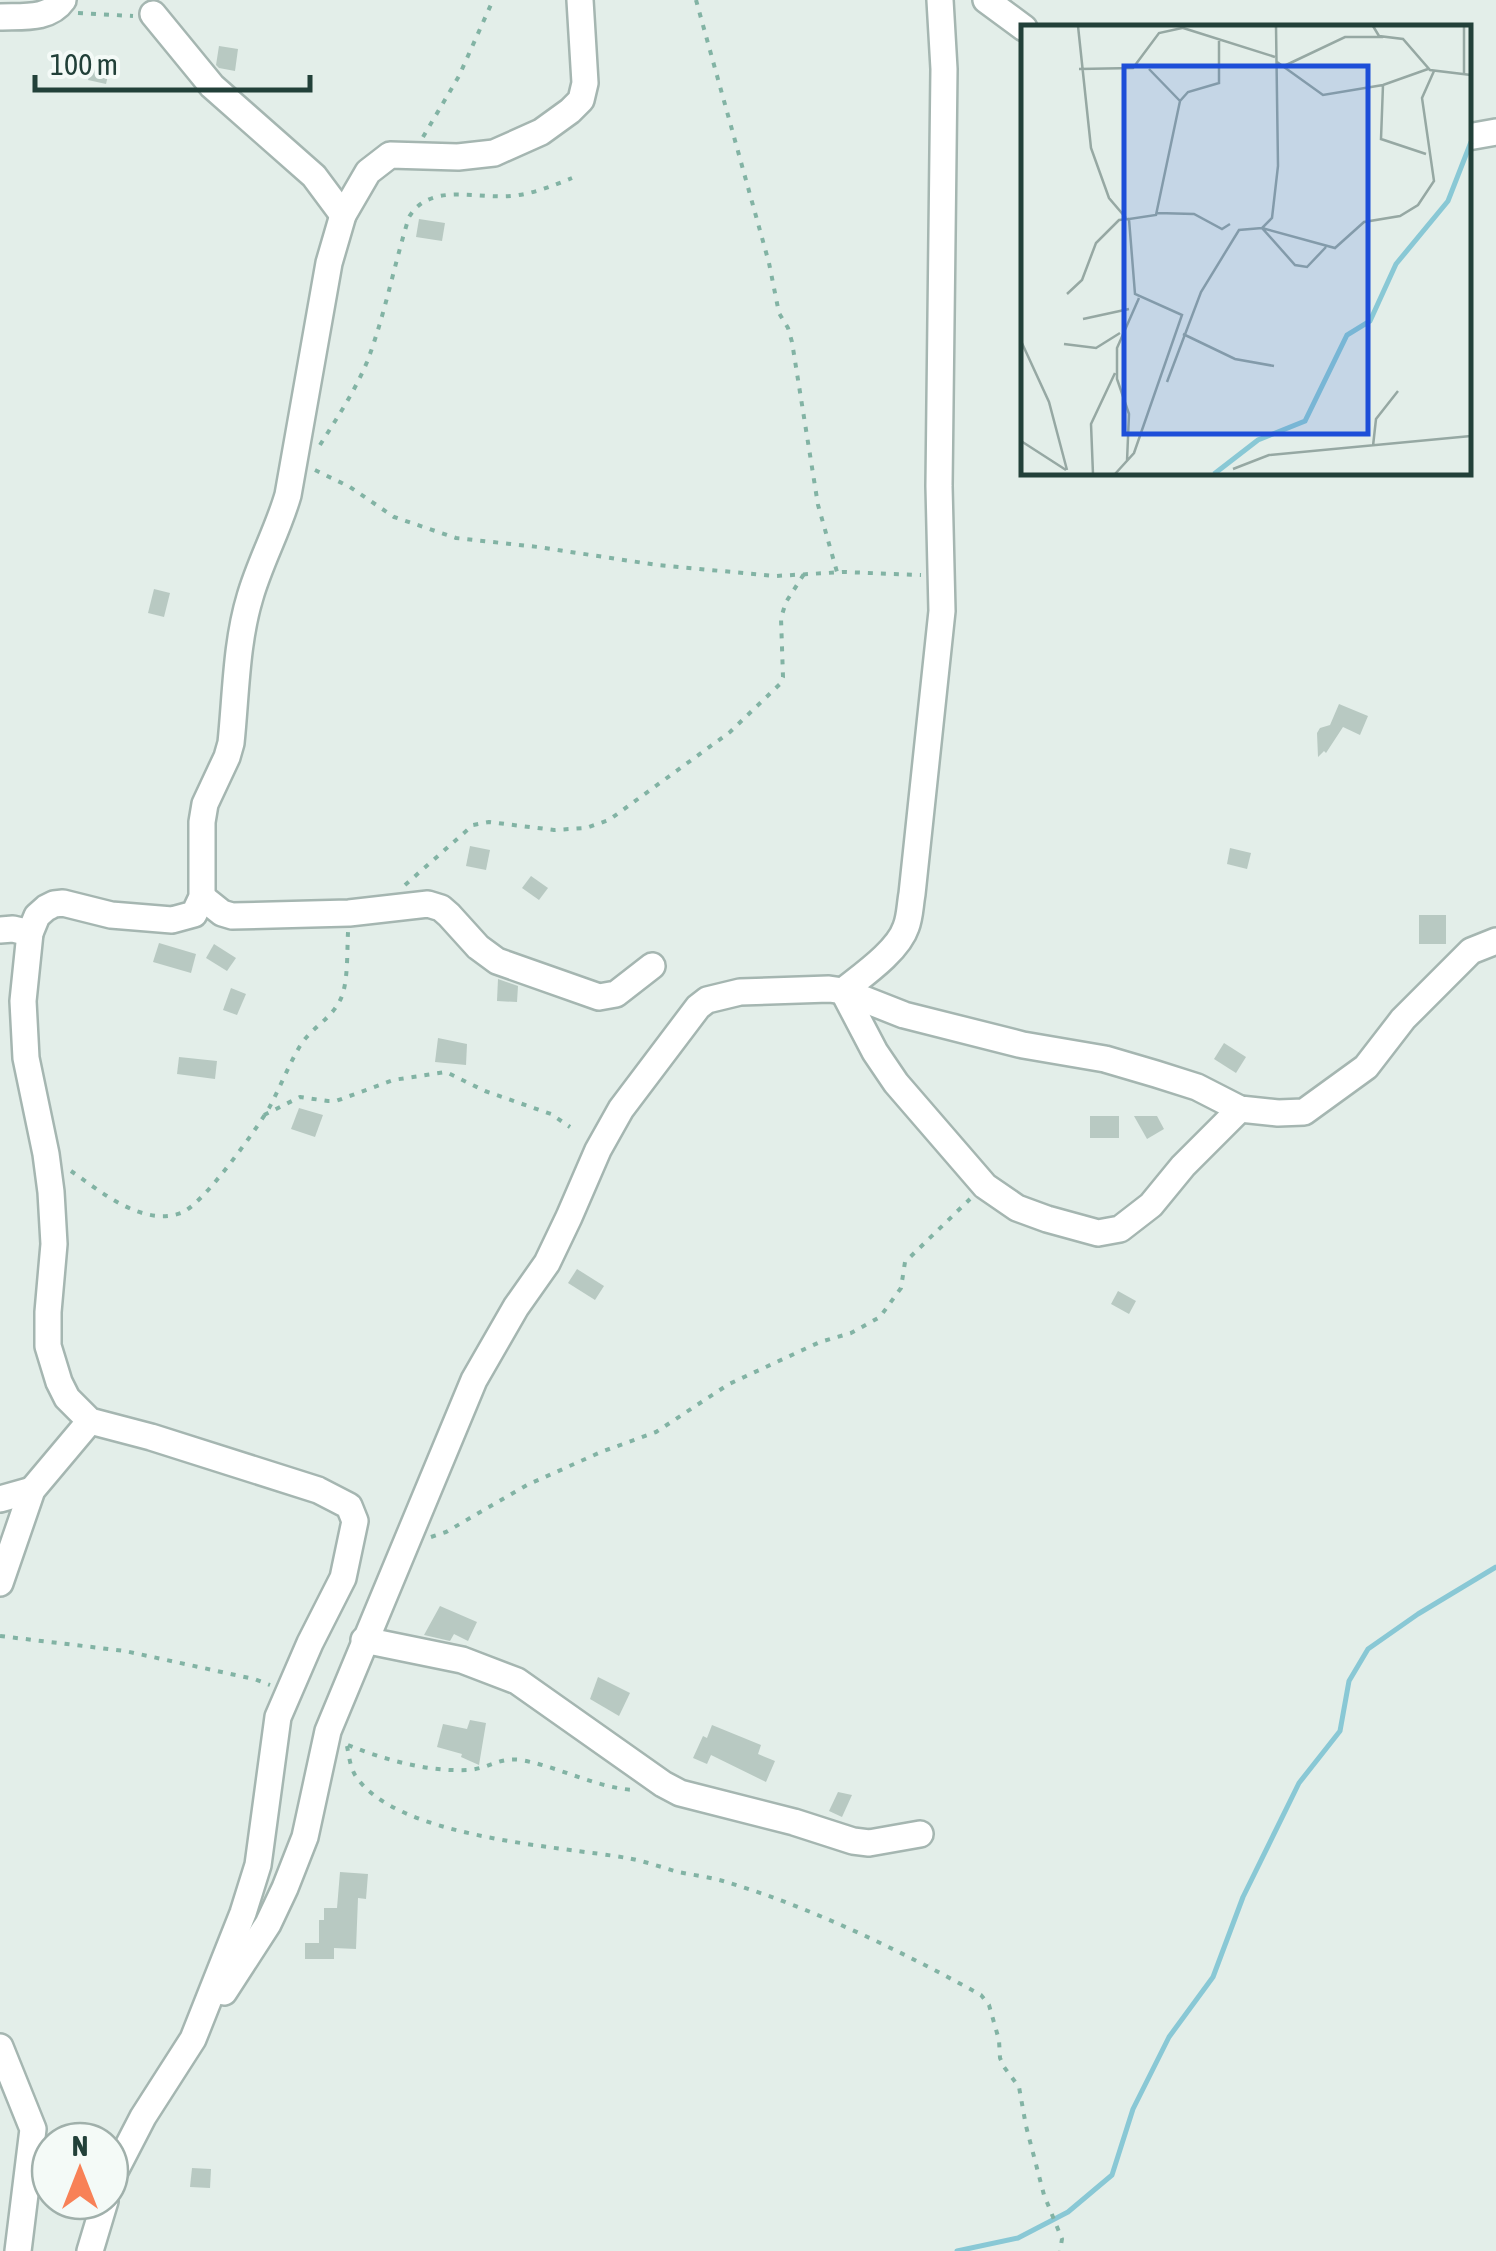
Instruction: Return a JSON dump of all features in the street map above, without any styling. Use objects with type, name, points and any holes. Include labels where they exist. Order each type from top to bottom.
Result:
[{"type":"street","points":[[194,2039],[258,1865],[278,1716],[343,1578],[355,1522],[350,1506],[318,1490],[151,1437],[90,1422],[67,1398],[48,1346],[54,1244],[46,1154],[26,1058],[23,1001],[11,928],[54,904],[64,903],[111,914],[172,920],[194,914],[202,898],[205,804],[232,742],[248,601],[288,495],[328,263],[343,215],[374,165],[390,155],[486,155],[541,132],[570,111],[581,100],[586,83],[580,0]]},
{"type":"street","points":[[843,991],[872,968],[906,929],[942,611],[939,486],[944,69],[940,0]]},
{"type":"street","points":[[986,0],[1021,26]]},
{"type":"street","points":[[0,18],[31,16],[58,6]]},
{"type":"street","points":[[153,14],[212,86],[314,176],[343,215]]},
{"type":"street","points":[[1471,136],[1496,132]]},
{"type":"street","points":[[202,898],[232,916],[350,913],[428,904],[441,908],[497,961],[598,997],[616,994],[652,966]]},
{"type":"street","points":[[130,2145],[144,2117],[268,1924],[285,1888],[338,1738],[364,1640],[474,1380],[516,1307],[547,1264],[598,1150],[621,1109],[698,1007],[720,995],[740,992],[843,991],[904,1015],[1024,1045],[1105,1060],[1197,1086],[1240,1109],[1304,1112],[1366,1067],[1402,1018],[1471,952],[1496,941]]},
{"type":"street","points":[[843,991],[896,1084],[985,1186],[1017,1208],[1047,1220],[1098,1233],[1120,1229],[1150,1204],[1240,1109]]},
{"type":"street","points":[[0,1583],[32,1490],[90,1422]]},
{"type":"street","points":[[0,1499],[32,1490]]},
{"type":"street","points":[[364,1640],[462,1660],[517,1681],[663,1784],[704,1800],[853,1841],[869,1843],[920,1834]]},
{"type":"street","points":[[0,2047],[33,2128],[18,2251]]},
{"type":"street","points":[[90,2251],[100,2221]]},
{"type":"path","points":[[398,154],[422,138],[429,128],[459,76],[494,0]]},
{"type":"path","points":[[696,0],[769,263],[778,314],[792,342],[818,505],[837,572]]},
{"type":"path","points":[[58,6],[143,17],[153,14]]},
{"type":"path","points":[[314,453],[351,396],[365,365],[416,206],[428,198],[449,195],[514,196],[572,178]]},
{"type":"path","points":[[306,465],[350,487],[394,518],[456,538],[657,565],[775,576],[837,572],[941,576]]},
{"type":"path","points":[[401,888],[473,825],[489,822],[554,830],[586,828],[609,820],[730,732],[780,684],[781,618],[804,574]]},
{"type":"path","points":[[46,1154],[134,1210],[156,1215],[186,1212],[211,1188],[264,1115],[299,1047],[326,1021],[342,994],[350,913]]},
{"type":"path","points":[[264,1115],[300,1096],[328,1102],[393,1080],[446,1072],[484,1091],[552,1114],[570,1128]]},
{"type":"path","points":[[403,1548],[446,1532],[527,1485],[656,1432],[729,1384],[880,1317],[901,1288],[905,1262],[985,1186]]},
{"type":"path","points":[[0,1636],[125,1651],[254,1679],[288,1693]]},
{"type":"path","points":[[338,1738],[396,1761],[426,1766],[481,1769],[508,1759],[630,1790],[663,1784]]},
{"type":"path","points":[[338,1738],[365,1787],[380,1799],[427,1821],[478,1837],[630,1859],[720,1880],[882,1943],[981,1995],[989,2005],[1000,2058],[1018,2087],[1044,2195],[1062,2239],[1060,2251]]},
{"type":"building","points":[[219,46],[238,49],[235,71],[216,65]]},
{"type":"building","points":[[93,58],[111,62],[106,84],[88,80]]},
{"type":"building","points":[[419,219],[445,223],[442,241],[416,237]]},
{"type":"building","points":[[154,589],[170,593],[164,617],[148,613]]},
{"type":"building","points":[[1339,704],[1368,716],[1360,735],[1343,727],[1326,753],[1318,757],[1317,733],[1330,725]]},
{"type":"building","points":[[470,846],[490,850],[486,870],[466,866]]},
{"type":"building","points":[[1230,848],[1251,853],[1247,869],[1227,864]]},
{"type":"building","points":[[531,876],[548,888],[539,900],[522,888]]},
{"type":"building","points":[[1419,915],[1446,915],[1446,944],[1419,944]]},
{"type":"building","points":[[159,943],[196,954],[191,973],[153,962]]},
{"type":"building","points":[[214,944],[236,958],[227,971],[206,958]]},
{"type":"building","points":[[498,979],[518,986],[517,1002],[497,1001]]},
{"type":"building","points":[[231,988],[246,994],[237,1015],[223,1010]]},
{"type":"building","points":[[438,1038],[467,1044],[466,1065],[435,1062]]},
{"type":"building","points":[[1224,1043],[1246,1057],[1236,1073],[1214,1059]]},
{"type":"building","points":[[179,1057],[217,1061],[215,1079],[177,1074]]},
{"type":"building","points":[[299,1108],[323,1115],[315,1137],[291,1129]]},
{"type":"building","points":[[1090,1116],[1119,1116],[1119,1138],[1090,1138]]},
{"type":"building","points":[[1134,1116],[1157,1116],[1164,1129],[1147,1139]]},
{"type":"building","points":[[577,1269],[604,1286],[595,1300],[568,1283]]},
{"type":"building","points":[[1118,1291],[1136,1301],[1129,1314],[1111,1304]]},
{"type":"building","points":[[440,1606],[477,1622],[468,1641],[454,1634],[450,1641],[424,1635]]},
{"type":"building","points":[[598,1677],[630,1693],[619,1716],[590,1699]]},
{"type":"building","points":[[470,1720],[486,1723],[479,1765],[461,1757],[462,1754],[437,1747],[443,1724],[467,1729]]},
{"type":"building","points":[[712,1725],[761,1745],[758,1754],[775,1761],[766,1782],[711,1755],[707,1764],[693,1758]]},
{"type":"building","points":[[838,1792],[852,1795],[842,1817],[829,1811]]},
{"type":"building","points":[[340,1872],[368,1874],[366,1899],[358,1898],[356,1949],[334,1948],[334,1959],[305,1959],[305,1943],[319,1943],[319,1920],[324,1920],[324,1908],[337,1908]]},
{"type":"building","points":[[192,2168],[211,2169],[210,2188],[190,2187]]},
{"type":"waterway","points":[[957,2251],[1018,2238],[1068,2212],[1112,2175],[1133,2109],[1169,2037],[1213,1977],[1243,1897],[1299,1783],[1340,1731],[1349,1681],[1368,1649],[1496,1567]]}]
